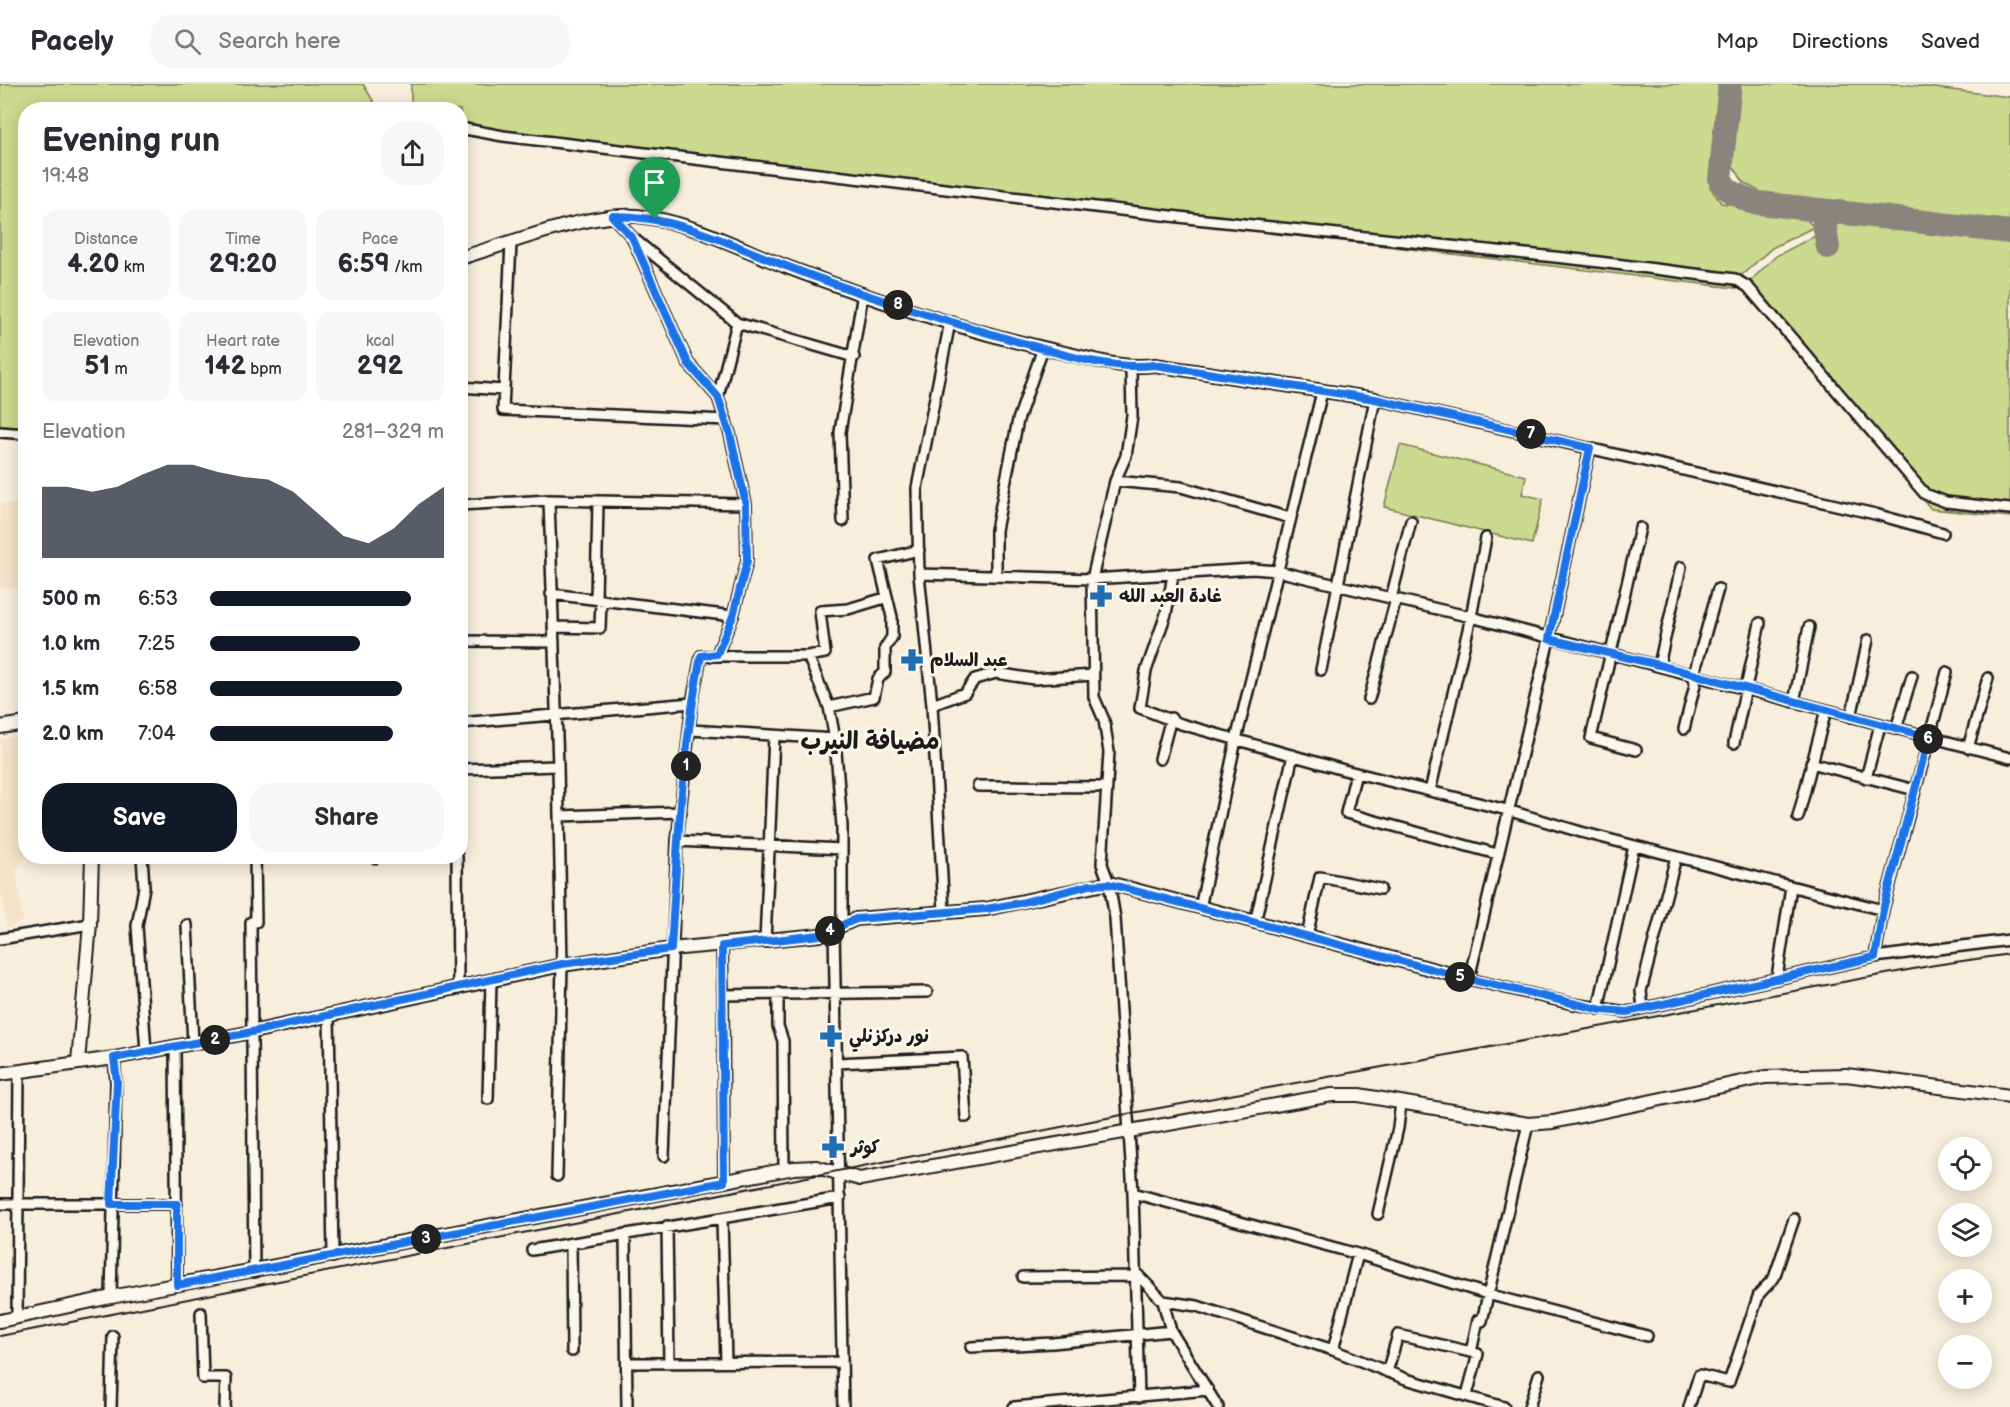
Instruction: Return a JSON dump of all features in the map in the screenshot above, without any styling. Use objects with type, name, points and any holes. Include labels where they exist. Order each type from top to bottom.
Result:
[{"type":"street","points":[[468,129],[503,136],[1196,219],[1583,260],[1735,279],[1748,287],[1925,494],[1946,502],[2010,509]]},
{"type":"street","points":[[612,216],[632,237],[737,323],[854,357]]},
{"type":"street","points":[[468,256],[612,216],[655,219],[706,234],[863,293],[950,322],[1043,348],[1131,368],[1155,365],[1375,399],[1875,514],[1943,533]]},
{"type":"street","points":[[632,237],[688,363],[718,397],[726,420],[746,504],[747,561],[733,616],[717,654]]},
{"type":"street","points":[[511,243],[502,410],[726,420]]},
{"type":"street","points":[[843,521],[840,432],[863,293]]},
{"type":"street","points":[[944,911],[932,705],[919,574],[916,488],[950,322]]},
{"type":"street","points":[[718,397],[737,323]]},
{"type":"street","points":[[996,575],[996,530],[1018,420],[1043,348]]},
{"type":"street","points":[[1131,368],[1132,416],[1128,446],[1115,481],[1092,579],[1094,698],[1107,733],[1109,752],[1102,864],[1109,884],[1115,918],[1133,1193],[1138,1334],[1136,1400]]},
{"type":"street","points":[[468,388],[504,390]]},
{"type":"street","points":[[1200,908],[1236,740],[1322,392]]},
{"type":"street","points":[[1321,670],[1375,399]]},
{"type":"street","points":[[0,432],[18,433]]},
{"type":"street","points":[[1469,979],[1549,639],[1590,448]]},
{"type":"street","points":[[1115,481],[1181,487],[1290,518]]},
{"type":"street","points":[[468,505],[549,500],[746,504]]},
{"type":"street","points":[[549,500],[562,964],[557,1176]]},
{"type":"street","points":[[553,627],[600,628],[598,502]]},
{"type":"street","points":[[1369,699],[1411,521]]},
{"type":"street","points":[[1636,750],[1591,738],[1640,528]]},
{"type":"street","points":[[1430,791],[1471,616],[1485,538]]},
{"type":"street","points":[[829,707],[874,697],[878,679],[885,672],[885,648],[892,637],[891,610],[885,598],[878,560],[919,550]]},
{"type":"street","points":[[1659,665],[1681,567]]},
{"type":"street","points":[[919,574],[1092,579],[1253,569],[1277,571],[1471,616],[1549,639],[1694,674],[1968,748],[2009,754]]},
{"type":"street","points":[[1173,575],[1166,614],[1146,671],[1140,708],[1171,718],[1181,724],[1356,773],[1507,810],[1634,846],[1883,910]]},
{"type":"street","points":[[1684,729],[1695,685],[1694,674],[1718,590]]},
{"type":"street","points":[[550,594],[733,616]]},
{"type":"street","points":[[664,1156],[677,841],[692,703],[701,656],[717,654],[808,656],[825,653],[820,611],[848,609],[885,598]]},
{"type":"street","points":[[1734,743],[1748,689],[1760,623]]},
{"type":"street","points":[[1794,702],[1809,627]]},
{"type":"street","points":[[1851,717],[1868,640]]},
{"type":"street","points":[[468,641],[554,642]]},
{"type":"street","points":[[808,656],[829,707],[835,739],[843,849],[836,994],[843,1407]]},
{"type":"street","points":[[1875,957],[1883,910],[1947,672]]},
{"type":"street","points":[[932,705],[965,693],[975,679],[996,673],[1034,679],[1093,675]]},
{"type":"street","points":[[1896,729],[1912,676]]},
{"type":"street","points":[[1968,748],[1988,678]]},
{"type":"street","points":[[468,722],[692,703]]},
{"type":"street","points":[[1798,817],[1826,710]]},
{"type":"street","points":[[1160,759],[1171,718]]},
{"type":"street","points":[[0,727],[18,724]]},
{"type":"street","points":[[1866,778],[1880,725]]},
{"type":"street","points":[[690,730],[835,739]]},
{"type":"street","points":[[765,942],[767,846],[774,736]]},
{"type":"street","points":[[1255,923],[1293,755]]},
{"type":"street","points":[[1811,763],[1915,790]]},
{"type":"street","points":[[468,769],[558,766]]},
{"type":"street","points":[[1356,773],[1346,813],[1497,854]]},
{"type":"street","points":[[978,786],[1107,787]]},
{"type":"street","points":[[559,816],[681,812]]},
{"type":"street","points":[[677,841],[843,849]]},
{"type":"street","points":[[1598,1009],[1634,846]]},
{"type":"street","points":[[1643,1008],[1641,991],[1676,857]]},
{"type":"street","points":[[78,1062],[90,924],[92,864]]},
{"type":"street","points":[[143,864],[144,887],[137,926],[146,1051]]},
{"type":"street","points":[[254,1272],[252,1032],[255,864]]},
{"type":"street","points":[[457,864],[458,989]]},
{"type":"street","points":[[1307,936],[1320,877],[1380,889]]},
{"type":"street","points":[[0,1074],[19,1073],[176,1047],[458,989],[562,964],[671,949],[765,942],[820,935],[856,919],[1020,903],[1090,885],[1109,884],[1469,979],[1598,1009],[1627,1012],[1875,957],[2010,940]]},
{"type":"street","points":[[1777,977],[1791,887]]},
{"type":"street","points":[[0,939],[90,924]]},
{"type":"street","points":[[187,925],[193,1043]]},
{"type":"street","points":[[722,946],[724,1182]]},
{"type":"street","points":[[488,1099],[491,981]]},
{"type":"street","points":[[723,995],[927,992]]},
{"type":"street","points":[[778,993],[778,1026],[783,1041],[784,1170]]},
{"type":"street","points":[[329,1015],[333,1257]]},
{"type":"street","points":[[176,1047],[177,1285]]},
{"type":"street","points":[[837,1063],[962,1057],[966,1117]]},
{"type":"street","points":[[111,1297],[111,1204],[117,1082],[114,1058]]},
{"type":"street","points":[[18,1318],[19,1073]]},
{"type":"street","points":[[0,1321],[111,1297],[254,1272],[784,1170],[816,1167],[861,1179],[1332,1095],[1359,1095],[1528,1124],[1553,1122],[1765,1077],[1846,1075],[2010,1096]]},
{"type":"street","points":[[1378,1214],[1398,1128],[1401,1102]]},
{"type":"street","points":[[1471,1352],[1478,1320],[1482,1321],[1528,1124]]},
{"type":"street","points":[[1133,1193],[1359,1254],[1487,1294],[1647,1336]]},
{"type":"street","points":[[532,1250],[840,1198]]},
{"type":"street","points":[[0,1204],[177,1204]]},
{"type":"street","points":[[723,1218],[726,1362]]},
{"type":"street","points":[[1689,1407],[1699,1375],[1729,1382],[1759,1294],[1774,1278],[1794,1219]]},
{"type":"street","points":[[667,1226],[669,1363]]},
{"type":"street","points":[[625,1234],[627,1407]]},
{"type":"street","points":[[571,1243],[572,1351]]},
{"type":"street","points":[[1333,1350],[1359,1254]]},
{"type":"street","points":[[1023,1276],[1135,1274],[1163,1301],[1171,1331],[1218,1407]]},
{"type":"street","points":[[1163,1301],[1197,1306],[1333,1350],[1387,1372],[1504,1407]]},
{"type":"street","points":[[201,1313],[203,1378],[226,1378],[225,1407]]},
{"type":"street","points":[[972,1347],[1053,1343],[1171,1331]]},
{"type":"street","points":[[1387,1372],[1398,1335],[1479,1354],[1467,1395]]},
{"type":"street","points":[[111,1407],[113,1336]]},
{"type":"street","points":[[627,1363],[842,1362]]},
{"type":"street","points":[[1529,1407],[1539,1375]]},
{"type":"street","points":[[1014,1407],[1136,1400],[1208,1390]]},
{"type":"shaded area","points":[[18,503],[18,587],[0,588],[0,504]]},
{"type":"shaded area","points":[[18,736],[18,864],[21,864],[16,870],[23,920],[7,927],[0,886],[0,739]]},
{"type":"green space","points":[[0,84],[363,84],[374,102],[18,102],[18,439],[0,438]]},
{"type":"green space","points":[[411,84],[1717,84],[1722,93],[1710,187],[1721,203],[1800,213],[1814,227],[1772,248],[1742,275],[1743,288],[1776,256],[1846,220],[2010,239],[2010,517],[1931,509],[1743,289],[468,136],[468,102],[411,102]]},
{"type":"green space","points":[[1742,84],[1901,84],[2010,97],[2010,224],[1769,197],[1744,183],[1728,158],[1735,92]]},
{"type":"green space","points":[[1400,445],[1526,476],[1522,494],[1543,499],[1532,544],[1384,507]]},
{"type":"taxiway","points":[[1730,84],[1720,179],[1728,190],[1751,202],[2010,232]]},
{"type":"taxiway","points":[[1822,211],[1828,247]]},
{"type":"railway","points":[[0,1336],[1127,1114],[1935,965],[2010,954]]},
{"type":"place","name":"غادة العبد الله","points":[[1101,596]]},
{"type":"place","name":"عبد السلام","points":[[912,660]]},
{"type":"place","name":"نور دركزنلي","points":[[831,1036]]},
{"type":"place","name":"كوثر","points":[[833,1147]]},
{"type":"district","name":"مضيافة النيرب","points":[[870,741]]},
{"type":"route","points":[[612,216],[655,219],[706,234],[824,280],[906,308],[1043,348],[1131,368],[1155,365],[1375,399],[1590,448],[1549,639],[1659,665],[1929,737],[1883,910],[1875,957],[1774,977],[1627,1012],[1573,1004],[1469,979],[1109,884],[1090,885],[986,909],[856,919],[820,935],[722,946],[724,1182],[177,1285],[177,1204],[111,1204],[117,1082],[114,1058],[203,1042],[458,989],[562,964],[671,949],[677,841],[692,703],[701,656],[717,654],[733,616],[747,561],[748,533],[746,504],[730,434],[718,397],[688,363],[632,237],[612,216]]}]
